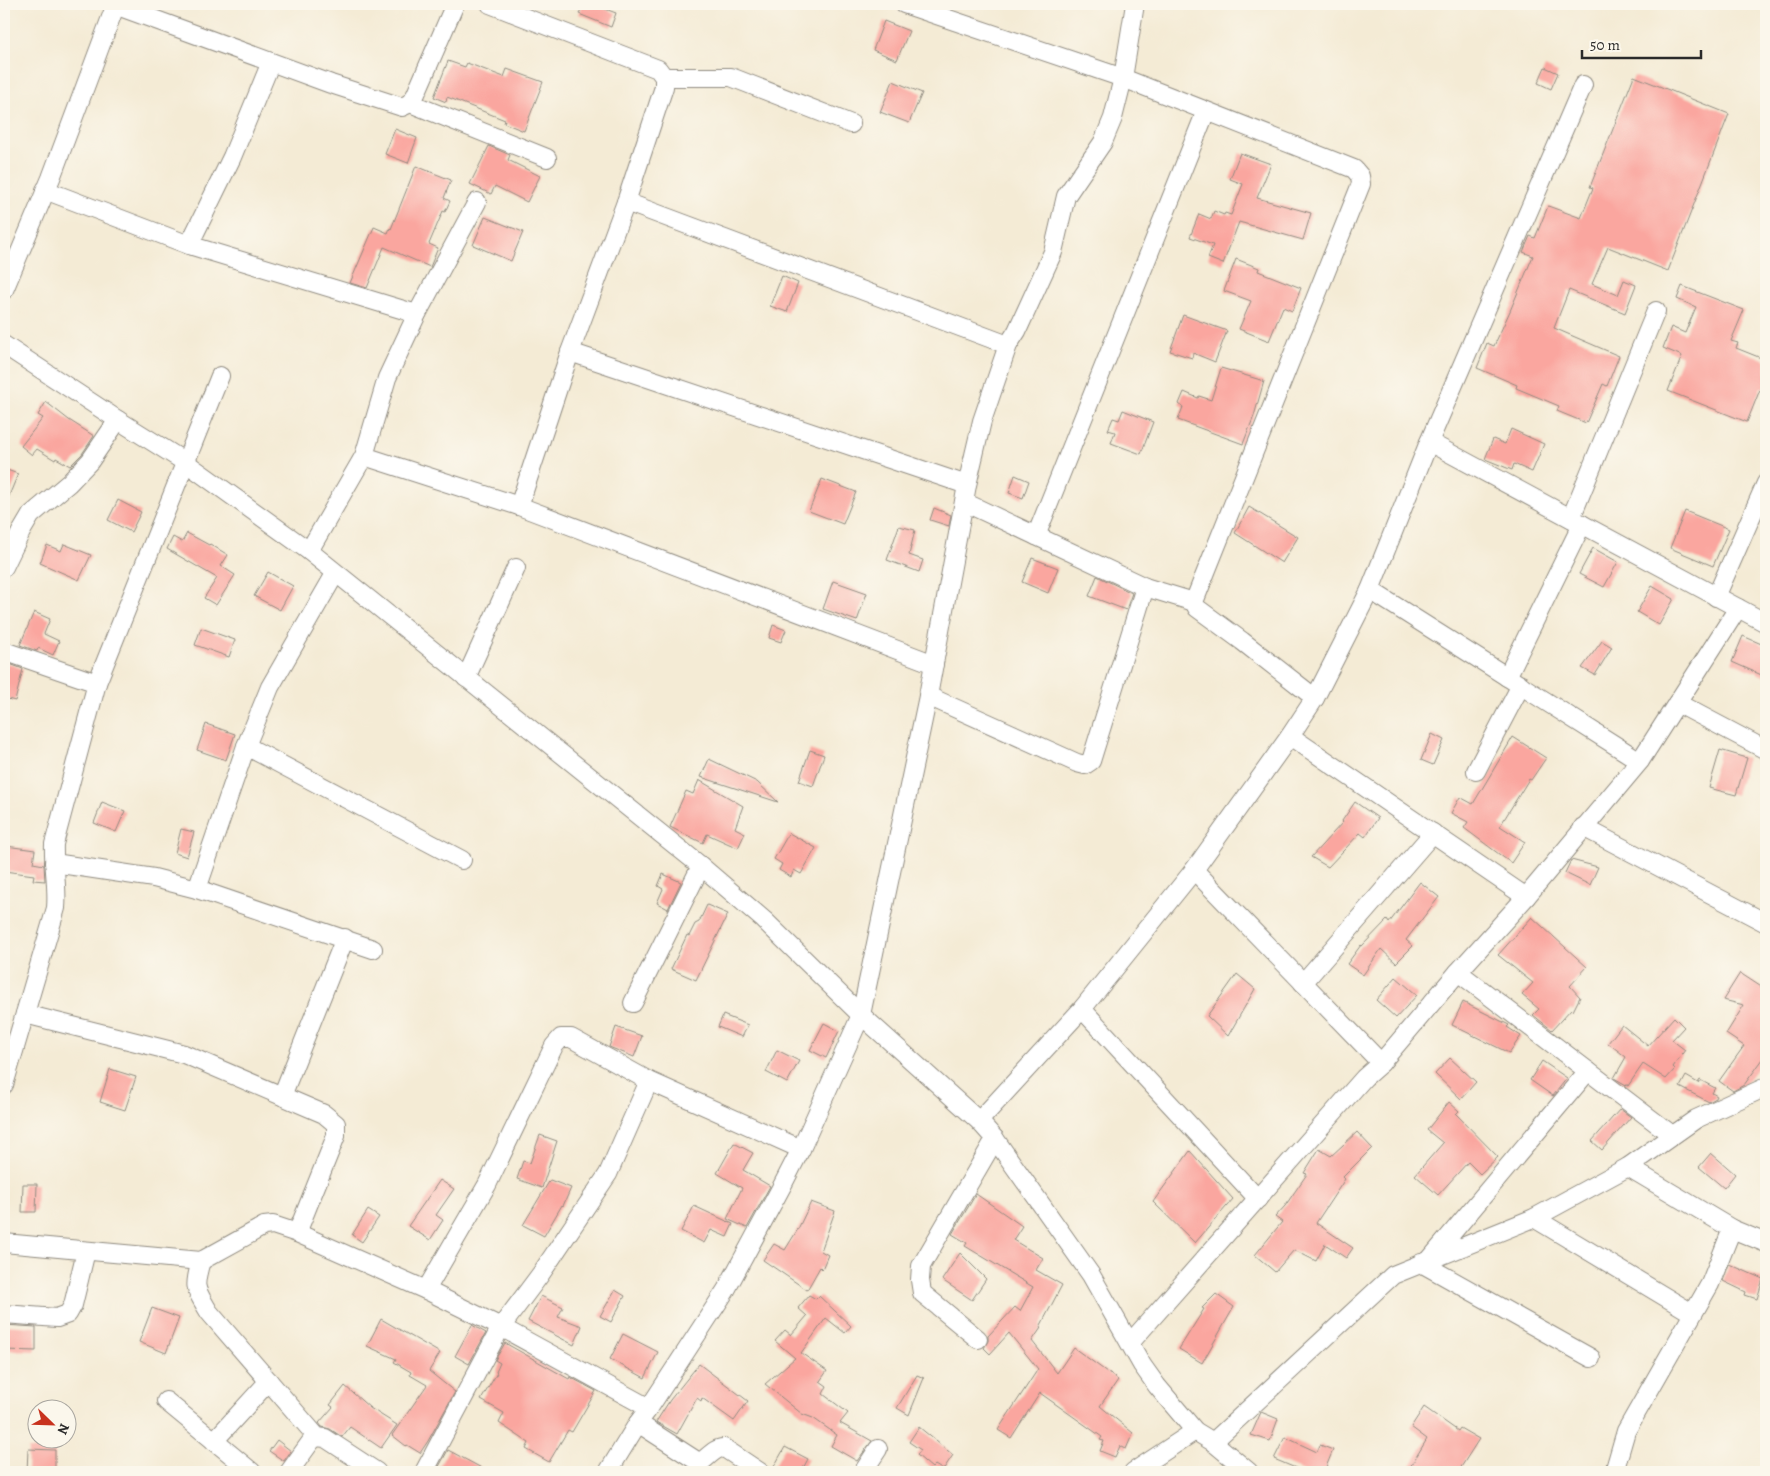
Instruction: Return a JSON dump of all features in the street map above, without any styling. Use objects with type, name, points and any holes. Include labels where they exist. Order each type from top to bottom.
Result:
[{"type":"street","points":[[4,290],[45,190],[116,4],[332,84],[402,107],[410,103],[415,96],[455,4]]},
{"type":"street","points":[[490,4],[658,69],[664,77],[664,87],[626,202],[570,352],[519,506]]},
{"type":"street","points":[[904,4],[1123,78],[1354,169],[1360,176],[1361,184],[1194,602]]},
{"type":"street","points":[[608,1472],[726,1290],[801,1149],[861,1015],[928,696],[965,493],[982,421],[1008,345],[1017,331],[1053,252],[1066,196],[1103,142],[1113,118],[1123,78],[1135,4]]},
{"type":"street","points":[[189,245],[232,156],[271,62]]},
{"type":"street","points":[[664,77],[732,78],[851,124]]},
{"type":"street","points":[[979,1121],[1082,1009],[1194,870],[1315,698],[1370,590],[1429,442],[1583,85]]},
{"type":"street","points":[[410,103],[546,158]]},
{"type":"street","points":[[1036,536],[1206,111]]},
{"type":"street","points":[[45,190],[189,245],[417,314]]},
{"type":"street","points":[[308,551],[364,456],[387,378],[417,314],[476,202]]},
{"type":"street","points":[[626,202],[1008,345]]},
{"type":"street","points":[[1476,771],[1514,681],[1656,311]]},
{"type":"street","points":[[4,345],[185,462],[308,551],[701,866],[764,920],[861,1015],[979,1121],[995,1139],[1091,1276],[1142,1365],[1157,1386],[1195,1431],[1214,1442],[1249,1472]]},
{"type":"street","points":[[570,352],[965,493],[1036,536],[1145,587],[1194,602],[1197,608],[1242,640],[1315,698]]},
{"type":"street","points":[[4,1085],[56,908],[58,892],[54,863],[54,844],[97,683],[220,376]]},
{"type":"street","points":[[6,559],[31,515],[74,478],[90,461],[118,420]]},
{"type":"street","points":[[1429,442],[1766,623]]},
{"type":"street","points":[[364,456],[519,506],[934,664]]},
{"type":"street","points":[[1716,597],[1766,483]]},
{"type":"street","points":[[466,678],[516,568]]},
{"type":"street","points":[[197,889],[246,746],[270,687],[335,574]]},
{"type":"street","points":[[928,696],[1085,765],[1091,761],[1145,587]]},
{"type":"street","points":[[1370,590],[1640,761]]},
{"type":"street","points":[[1130,1343],[1364,1078],[1381,1063],[1458,972],[1526,897],[1640,761],[1738,608]]},
{"type":"street","points":[[4,651],[97,683]]},
{"type":"street","points":[[1677,703],[1766,750]]},
{"type":"street","points":[[1290,736],[1526,897]]},
{"type":"street","points":[[246,746],[462,860]]},
{"type":"street","points":[[1583,827],[1766,923]]},
{"type":"street","points":[[1303,983],[1433,833]]},
{"type":"street","points":[[54,863],[154,878],[197,889],[373,949]]},
{"type":"street","points":[[633,1003],[701,866]]},
{"type":"street","points":[[1194,870],[1381,1063]]},
{"type":"street","points":[[282,1096],[345,938]]},
{"type":"street","points":[[1458,972],[1672,1135]]},
{"type":"street","points":[[1082,1009],[1258,1199]]},
{"type":"street","points":[[25,1014],[184,1054],[324,1114],[336,1124],[336,1136],[297,1233]]},
{"type":"street","points":[[426,1290],[487,1185],[554,1046],[561,1038],[571,1038],[649,1081],[801,1149]]},
{"type":"street","points":[[1425,1261],[1588,1071]]},
{"type":"street","points":[[424,1472],[501,1327],[540,1276],[608,1174],[649,1081]]},
{"type":"street","points":[[1214,1442],[1393,1275],[1534,1218],[1628,1167],[1696,1119],[1766,1087]]},
{"type":"street","points":[[978,1339],[922,1293],[920,1280],[921,1266],[995,1139]]},
{"type":"street","points":[[1628,1167],[1732,1229],[1766,1243]]},
{"type":"street","points":[[1534,1218],[1692,1313]]},
{"type":"street","points":[[4,1243],[202,1261],[264,1226],[273,1225],[297,1233],[426,1290],[501,1327],[649,1408]]},
{"type":"street","points":[[1614,1472],[1626,1432],[1710,1284],[1732,1229]]},
{"type":"street","points":[[4,1314],[57,1318],[68,1314],[73,1305],[86,1251]]},
{"type":"street","points":[[202,1261],[196,1278],[197,1290],[209,1312],[317,1436],[325,1438],[377,1472]]},
{"type":"street","points":[[1425,1261],[1591,1358]]},
{"type":"street","points":[[214,1441],[269,1381]]},
{"type":"street","points":[[166,1401],[252,1472]]},
{"type":"street","points":[[638,1423],[697,1461],[701,1462],[716,1450],[724,1448],[760,1472]]},
{"type":"street","points":[[1133,1472],[1195,1431]]},
{"type":"street","points":[[289,1472],[317,1436]]},
{"type":"street","points":[[863,1472],[878,1449]]},
{"type":"building","points":[[583,4],[592,4],[616,13],[611,27],[579,14]]},
{"type":"building","points":[[884,21],[909,31],[897,60],[873,50]]},
{"type":"building","points":[[448,61],[465,67],[467,63],[504,77],[507,69],[543,82],[524,131],[504,123],[505,120],[447,97],[446,102],[434,97]]},
{"type":"building","points":[[1545,67],[1558,73],[1551,89],[1538,83]]},
{"type":"building","points":[[1634,76],[1729,114],[1668,271],[1608,247],[1592,284],[1618,295],[1624,280],[1636,285],[1625,313],[1569,290],[1554,328],[1619,356],[1607,386],[1603,384],[1586,423],[1557,411],[1559,406],[1516,388],[1517,385],[1477,368],[1487,343],[1494,346],[1510,311],[1533,256],[1523,252],[1530,236],[1535,238],[1548,206],[1581,218],[1593,188],[1590,187]]},
{"type":"building","points":[[893,81],[922,93],[909,123],[880,112]]},
{"type":"building","points":[[395,129],[417,138],[408,163],[385,154]]},
{"type":"building","points":[[489,146],[510,155],[508,160],[540,176],[527,202],[495,186],[491,194],[470,184]]},
{"type":"building","points":[[1240,153],[1271,164],[1257,198],[1311,213],[1303,240],[1239,222],[1223,264],[1208,258],[1213,245],[1190,237],[1199,214],[1211,219],[1214,211],[1224,215],[1225,213],[1231,215],[1243,184],[1230,179]]},
{"type":"building","points":[[416,166],[451,180],[444,198],[450,201],[445,212],[443,211],[429,244],[438,248],[430,267],[384,247],[367,288],[350,283],[374,227],[388,233],[391,229]]},
{"type":"building","points":[[485,217],[523,232],[511,261],[473,245]]},
{"type":"building","points":[[1236,259],[1259,268],[1258,271],[1301,288],[1292,311],[1283,307],[1269,341],[1239,329],[1251,301],[1224,291]]},
{"type":"building","points":[[782,276],[798,283],[787,312],[770,306]]},
{"type":"building","points":[[1682,286],[1744,310],[1731,341],[1738,343],[1736,348],[1766,360],[1766,389],[1761,387],[1747,422],[1668,391],[1682,356],[1663,348],[1671,327],[1685,333],[1696,307],[1677,299]]},
{"type":"building","points":[[1183,315],[1227,331],[1215,362],[1193,353],[1192,358],[1170,351]]},
{"type":"building","points":[[1221,368],[1264,381],[1254,416],[1243,444],[1178,420],[1183,407],[1179,404],[1184,392],[1198,398],[1199,396],[1211,400]]},
{"type":"building","points":[[46,402],[94,436],[82,454],[70,466],[56,458],[55,460],[37,449],[32,455],[21,446],[43,418],[38,415]]},
{"type":"building","points":[[1123,410],[1153,422],[1141,454],[1111,443],[1115,432],[1108,430],[1113,418],[1119,420]]},
{"type":"building","points":[[1511,429],[1544,444],[1532,472],[1514,464],[1512,470],[1485,459],[1493,439],[1505,444]]},
{"type":"building","points":[[7,470],[18,474],[4,508],[4,478]]},
{"type":"building","points":[[1015,475],[1029,481],[1023,498],[1009,493]]},
{"type":"building","points":[[822,479],[856,492],[843,524],[809,511]]},
{"type":"building","points":[[118,500],[141,512],[131,532],[108,520]]},
{"type":"building","points":[[1249,507],[1298,537],[1282,563],[1235,533]]},
{"type":"building","points":[[934,508],[951,515],[949,526],[930,520]]},
{"type":"building","points":[[1685,511],[1729,529],[1713,566],[1670,548]]},
{"type":"building","points":[[899,526],[915,530],[909,555],[923,560],[919,572],[887,560]]},
{"type":"building","points":[[187,533],[228,555],[221,566],[235,575],[216,605],[204,598],[217,578],[167,549],[173,537],[182,542]]},
{"type":"building","points":[[64,544],[91,555],[79,580],[40,563],[47,545],[61,551]]},
{"type":"building","points":[[1593,548],[1618,562],[1604,587],[1579,574]]},
{"type":"building","points":[[1032,558],[1058,568],[1048,593],[1022,582]]},
{"type":"building","points":[[268,572],[293,586],[280,610],[254,596]]},
{"type":"building","points":[[1097,576],[1132,593],[1126,610],[1089,596]]},
{"type":"building","points":[[833,581],[867,593],[857,621],[823,609]]},
{"type":"building","points":[[1652,586],[1674,599],[1659,625],[1637,612]]},
{"type":"building","points":[[34,612],[50,619],[44,634],[59,641],[53,655],[38,648],[37,651],[20,645]]},
{"type":"building","points":[[773,625],[786,630],[781,642],[769,638]]},
{"type":"building","points":[[201,628],[235,640],[229,657],[195,645]]},
{"type":"building","points":[[1743,636],[1766,646],[1766,677],[1732,662]]},
{"type":"building","points":[[1602,641],[1612,647],[1595,675],[1582,668]]},
{"type":"building","points":[[7,663],[23,669],[15,701],[4,698],[4,678]]},
{"type":"building","points":[[206,724],[235,734],[226,760],[197,750]]},
{"type":"building","points":[[1432,734],[1444,740],[1433,765],[1421,760]]},
{"type":"building","points":[[1513,737],[1546,758],[1531,780],[1529,779],[1500,826],[1525,842],[1511,863],[1464,828],[1468,822],[1451,813],[1460,797],[1473,804]]},
{"type":"building","points":[[810,750],[824,755],[813,786],[799,781]]},
{"type":"building","points":[[1720,750],[1747,758],[1736,795],[1709,788]]},
{"type":"building","points":[[709,759],[757,782],[778,802],[701,777]]},
{"type":"building","points":[[699,780],[743,806],[735,828],[745,833],[738,848],[707,834],[703,843],[670,827],[686,791],[693,794]]},
{"type":"building","points":[[102,802],[125,811],[116,832],[94,823]]},
{"type":"building","points":[[1355,802],[1378,818],[1365,837],[1360,833],[1328,867],[1311,857],[1343,822]]},
{"type":"building","points":[[181,829],[194,832],[187,857],[175,853]]},
{"type":"building","points":[[789,833],[816,848],[801,874],[794,870],[791,877],[779,870],[782,864],[774,859]]},
{"type":"building","points":[[6,846],[35,850],[33,863],[44,865],[45,881],[33,880],[34,875],[4,871]]},
{"type":"building","points":[[1571,860],[1598,867],[1590,885],[1565,873]]},
{"type":"building","points":[[663,874],[681,882],[668,909],[657,903],[663,889],[658,886]]},
{"type":"building","points":[[1420,882],[1439,897],[1406,940],[1413,946],[1396,963],[1381,949],[1363,975],[1347,964],[1361,945],[1387,920],[1389,923]]},
{"type":"building","points":[[707,905],[728,914],[696,980],[671,969],[687,935],[689,936],[695,924],[699,922]]},
{"type":"building","points":[[1532,917],[1587,967],[1570,986],[1580,997],[1573,1011],[1571,1009],[1552,1030],[1533,1015],[1539,1009],[1522,995],[1533,983],[1498,955]]},
{"type":"building","points":[[1740,973],[1766,990],[1766,1055],[1744,1085],[1733,1091],[1719,1081],[1744,1046],[1726,1034],[1744,1005],[1723,1000]]},
{"type":"building","points":[[1237,974],[1255,989],[1228,1036],[1207,1016]]},
{"type":"building","points":[[1396,977],[1417,995],[1396,1018],[1376,1000]]},
{"type":"building","points":[[1463,1002],[1509,1025],[1507,1027],[1521,1036],[1509,1053],[1452,1025]]},
{"type":"building","points":[[723,1015],[748,1025],[742,1037],[718,1027]]},
{"type":"building","points":[[1674,1017],[1684,1027],[1672,1040],[1685,1050],[1673,1067],[1675,1069],[1666,1079],[1643,1064],[1628,1086],[1614,1078],[1626,1057],[1608,1043],[1622,1025],[1648,1046]]},
{"type":"building","points":[[824,1023],[839,1031],[826,1058],[810,1050]]},
{"type":"building","points":[[616,1027],[642,1036],[634,1057],[609,1047]]},
{"type":"building","points":[[777,1050],[799,1061],[787,1083],[766,1072]]},
{"type":"building","points":[[1450,1058],[1476,1082],[1461,1099],[1435,1074]]},
{"type":"building","points":[[1542,1061],[1567,1078],[1553,1096],[1530,1080]]},
{"type":"building","points":[[110,1069],[136,1077],[125,1110],[100,1102]]},
{"type":"building","points":[[1686,1076],[1698,1083],[1700,1080],[1715,1088],[1712,1093],[1717,1096],[1716,1098],[1709,1102],[1680,1087]]},
{"type":"building","points":[[1449,1102],[1459,1111],[1456,1114],[1498,1157],[1480,1174],[1468,1162],[1438,1195],[1415,1175],[1443,1143],[1427,1130]]},
{"type":"building","points":[[1620,1109],[1631,1117],[1602,1150],[1592,1141]]},
{"type":"building","points":[[1357,1132],[1372,1148],[1343,1177],[1345,1179],[1316,1223],[1353,1248],[1346,1258],[1325,1244],[1316,1261],[1294,1250],[1275,1272],[1255,1255],[1282,1222],[1275,1217],[1307,1174],[1304,1173],[1319,1149],[1331,1156]]},
{"type":"building","points":[[540,1135],[557,1141],[542,1188],[517,1179],[523,1161],[530,1163]]},
{"type":"building","points":[[734,1143],[753,1153],[743,1170],[770,1186],[747,1228],[727,1219],[742,1188],[717,1173]]},
{"type":"building","points":[[1190,1151],[1233,1199],[1195,1243],[1153,1202]]},
{"type":"building","points":[[1711,1153],[1735,1174],[1724,1188],[1699,1167]]},
{"type":"building","points":[[440,1180],[454,1189],[436,1215],[443,1220],[430,1240],[408,1226]]},
{"type":"building","points":[[550,1180],[571,1188],[563,1206],[544,1236],[523,1225]]},
{"type":"building","points":[[23,1184],[37,1184],[36,1212],[22,1212]]},
{"type":"building","points":[[976,1194],[1022,1226],[1013,1240],[1043,1258],[1036,1270],[1062,1285],[1041,1328],[1032,1341],[1057,1373],[1074,1348],[1118,1380],[1100,1406],[1133,1433],[1126,1449],[1120,1446],[1115,1457],[1100,1451],[1104,1441],[1100,1440],[1102,1437],[1040,1393],[1011,1438],[998,1430],[1038,1369],[1009,1333],[990,1354],[984,1348],[988,1341],[988,1336],[1015,1307],[1020,1311],[1033,1287],[965,1246],[967,1243],[952,1234]]},
{"type":"building","points":[[811,1202],[835,1211],[821,1251],[828,1255],[822,1269],[820,1267],[807,1290],[763,1260],[774,1244],[785,1250]]},
{"type":"building","points":[[694,1206],[733,1224],[727,1237],[711,1230],[704,1243],[681,1231]]},
{"type":"building","points":[[368,1210],[379,1217],[362,1242],[352,1235]]},
{"type":"building","points":[[960,1253],[986,1279],[972,1300],[942,1280]]},
{"type":"building","points":[[1729,1264],[1763,1279],[1757,1299],[1745,1295],[1746,1292],[1723,1281]]},
{"type":"building","points":[[615,1290],[625,1296],[611,1322],[600,1316]]},
{"type":"building","points":[[1216,1294],[1234,1307],[1202,1363],[1179,1349],[1204,1309],[1202,1308]]},
{"type":"building","points":[[809,1295],[816,1299],[819,1296],[851,1326],[845,1333],[826,1318],[801,1353],[827,1371],[820,1381],[827,1386],[823,1394],[848,1413],[840,1423],[872,1441],[857,1461],[831,1446],[837,1435],[813,1418],[802,1414],[765,1384],[795,1358],[775,1341],[785,1330],[791,1335],[807,1316],[798,1308]]},
{"type":"building","points":[[541,1296],[563,1307],[558,1317],[582,1326],[574,1345],[528,1321]]},
{"type":"building","points":[[152,1308],[179,1318],[166,1353],[139,1342]]},
{"type":"building","points":[[381,1319],[440,1353],[429,1371],[455,1392],[420,1453],[406,1446],[392,1435],[427,1385],[410,1375],[411,1372],[394,1362],[396,1359],[367,1346]]},
{"type":"building","points":[[4,1325],[36,1327],[36,1351],[4,1350]]},
{"type":"building","points":[[472,1325],[486,1333],[469,1364],[455,1356]]},
{"type":"building","points":[[623,1334],[658,1352],[645,1378],[610,1359]]},
{"type":"building","points":[[505,1343],[569,1379],[570,1377],[596,1391],[572,1432],[568,1430],[549,1462],[526,1449],[529,1443],[499,1423],[504,1413],[481,1400],[497,1373],[500,1363],[495,1360]]},
{"type":"building","points":[[699,1364],[748,1401],[734,1421],[702,1398],[701,1401],[697,1398],[677,1434],[656,1422],[670,1400]]},
{"type":"building","points":[[917,1375],[924,1378],[909,1415],[897,1408]]},
{"type":"building","points":[[345,1386],[370,1408],[397,1425],[381,1448],[350,1427],[342,1437],[330,1429],[322,1427],[319,1423],[333,1407],[330,1405]]},
{"type":"building","points":[[1424,1407],[1458,1431],[1460,1428],[1479,1439],[1458,1472],[1407,1472],[1427,1439],[1411,1427]]},
{"type":"building","points":[[1261,1412],[1278,1419],[1270,1441],[1251,1435]]},
{"type":"building","points":[[919,1427],[953,1455],[943,1470],[935,1465],[932,1468],[917,1455],[921,1450],[909,1442]]},
{"type":"building","points":[[1285,1437],[1317,1452],[1320,1445],[1333,1450],[1324,1472],[1305,1472],[1274,1459]]},
{"type":"building","points":[[277,1440],[291,1451],[284,1461],[269,1451]]},
{"type":"building","points":[[785,1447],[808,1459],[801,1472],[771,1472]]},
{"type":"building","points":[[28,1449],[55,1450],[55,1472],[27,1472]]},
{"type":"building","points":[[448,1450],[489,1472],[436,1472]]}]
